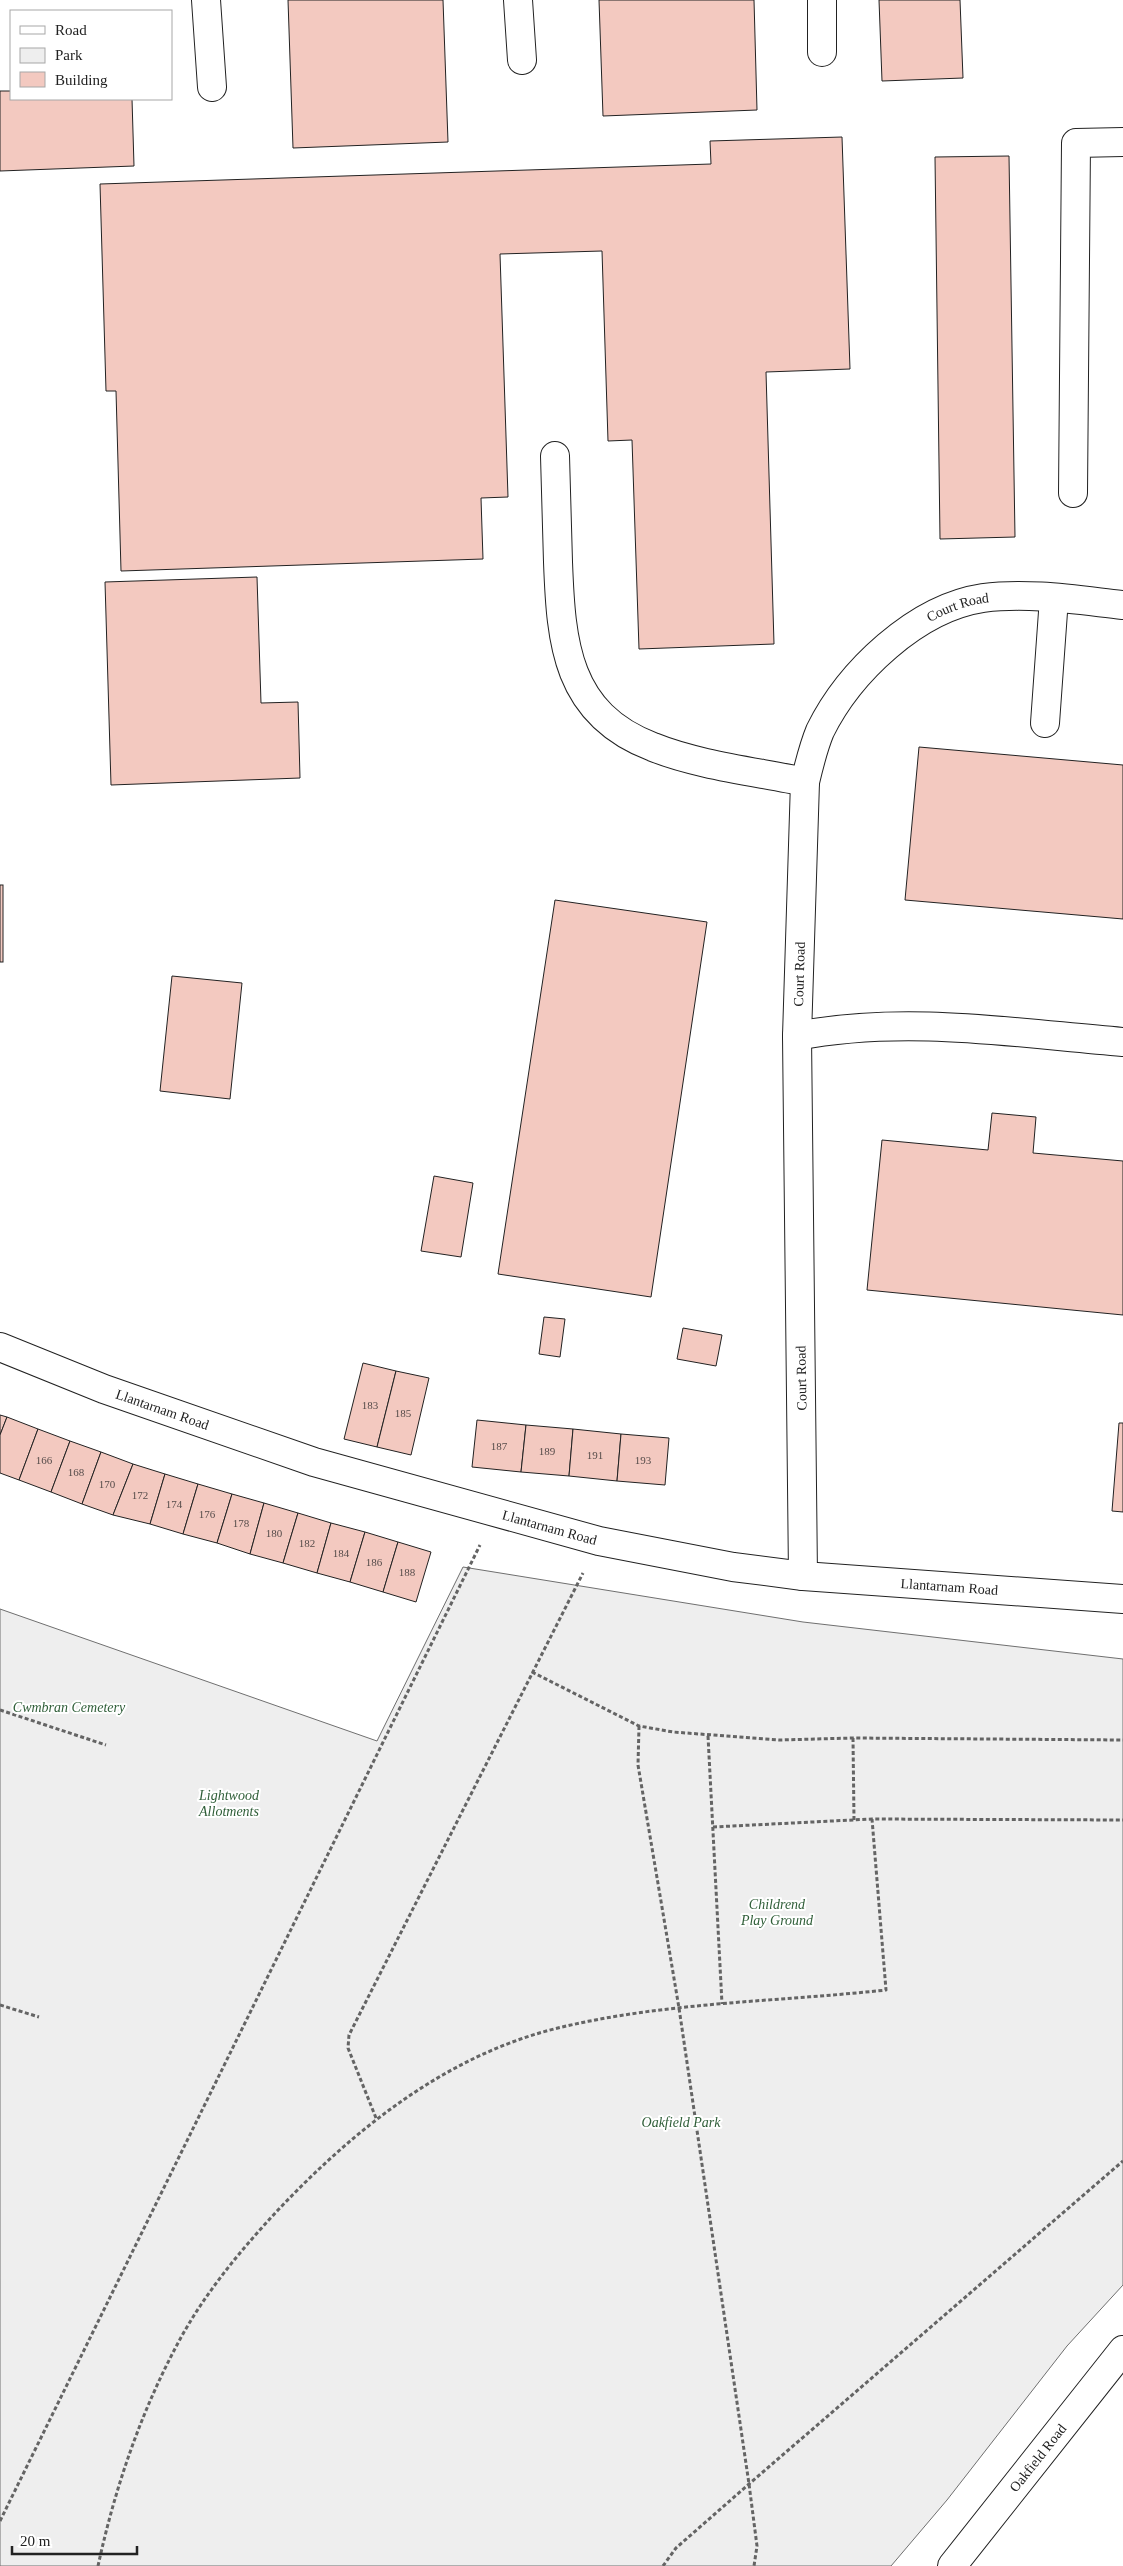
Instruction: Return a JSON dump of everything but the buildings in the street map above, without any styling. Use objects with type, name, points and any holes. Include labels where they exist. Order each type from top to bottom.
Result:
[{"type":"street","points":[[206,0],[212,86]]},
{"type":"street","points":[[518,0],[522,60]]},
{"type":"street","points":[[822,0],[822,52]]},
{"type":"street","points":[[1074,493],[1076,143],[1123,142]]},
{"type":"street","points":[[555,456],[560,613],[564,644],[574,675],[585,696],[616,727],[631,738],[653,748],[676,755],[805,782]]},
{"type":"street","name":"Court Road","points":[[803,1576],[797,1036],[805,782],[817,740],[833,709],[868,666],[910,628],[938,612],[981,598],[1008,596],[1054,598],[1123,605]]},
{"type":"street","points":[[1046,723],[1054,598]]},
{"type":"street","points":[[797,1036],[861,1026],[926,1026],[1123,1042]]},
{"type":"street","name":"Llantarnam Road","points":[[0,1347],[104,1389],[314,1462],[599,1541],[733,1567],[803,1576],[1123,1599]]},
{"type":"street","name":"Oakfield Road","points":[[952,2566],[1123,2350]]},
{"type":"path","points":[[0,2521],[496,1513]]},
{"type":"path","points":[[376,2118],[348,2048],[349,2035],[599,1541]]},
{"type":"path","points":[[532,1672],[639,1726],[708,1736],[779,1740],[853,1738],[1123,1740]]},
{"type":"path","points":[[0,1710],[106,1745]]},
{"type":"path","points":[[639,1726],[638,1765],[678,2008],[749,2484],[757,2546],[754,2566]]},
{"type":"path","points":[[708,1736],[722,2004]]},
{"type":"path","points":[[853,1738],[854,1820]]},
{"type":"path","points":[[98,2566],[111,2509],[138,2428],[178,2342],[203,2301],[230,2264],[262,2228],[336,2152],[376,2118],[419,2089],[504,2046],[552,2029],[678,2008],[886,1990],[872,1819]]},
{"type":"path","points":[[713,1827],[872,1819],[1123,1820]]},
{"type":"path","points":[[0,2006],[39,2017]]},
{"type":"path","points":[[663,2566],[676,2548],[1123,2161]]},
{"type":"green space","name":"Oakfield Park","points":[[463,1567],[803,1622],[1123,1659],[1123,2285],[1067,2346],[947,2500],[891,2566],[0,2566],[0,1609],[377,1741]]},
{"type":"park label","name":"Cwmbran Cemetery","points":[[69,1707]]},
{"type":"park label","name":"Lightwood Allotments","points":[[229,1804]]},
{"type":"park label","name":"Childrend Play Ground","points":[[777,1912]]}]
